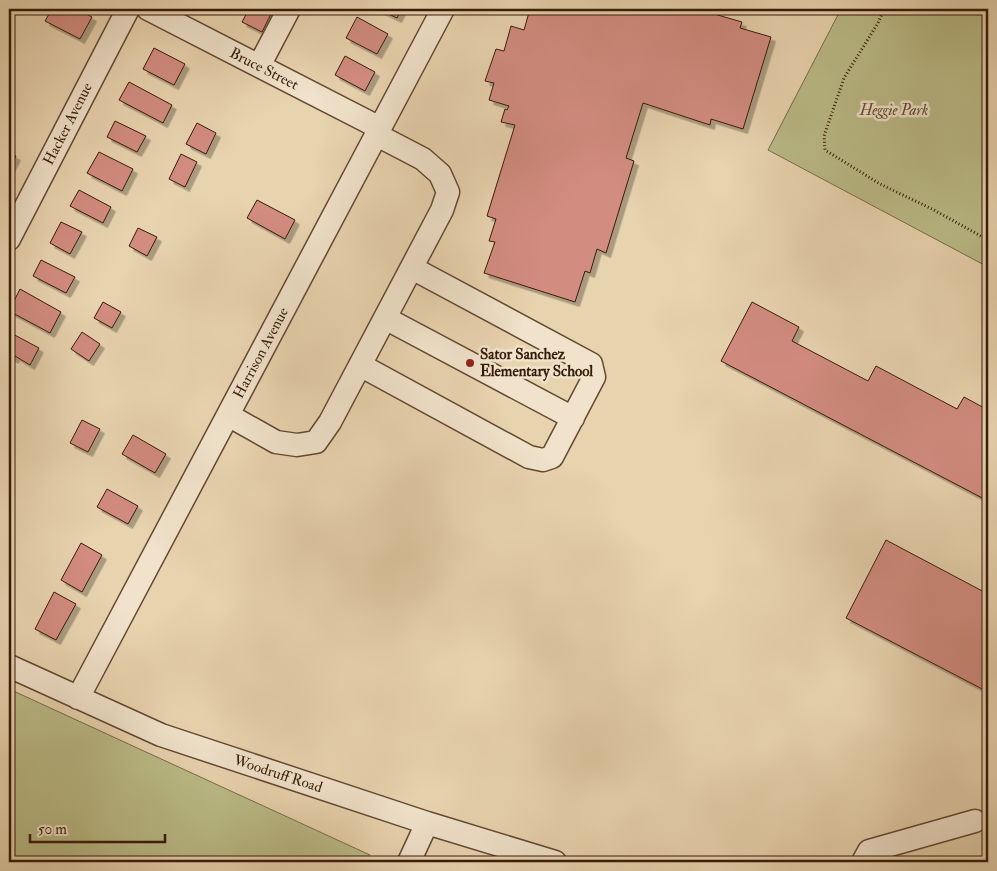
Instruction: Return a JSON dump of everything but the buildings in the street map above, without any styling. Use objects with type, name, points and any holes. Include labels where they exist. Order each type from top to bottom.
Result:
[{"type":"street","name":"Hacker Avenue","points":[[9,239],[128,9]]},
{"type":"street","name":"Bruce Street","points":[[148,9],[259,66],[379,132],[423,159],[440,174],[448,192],[442,210],[412,268],[330,422],[316,442],[297,445],[276,442],[228,415]]},
{"type":"street","points":[[259,66],[289,9]]},
{"type":"street","name":"Harrison Avenue","points":[[78,698],[443,9]]},
{"type":"street","points":[[360,365],[529,457],[543,460],[552,457],[573,418],[594,377],[591,364],[412,268]]},
{"type":"street","points":[[385,318],[573,418]]},
{"type":"street","name":"Woodruff Road","points":[[9,666],[161,735],[541,860]]},
{"type":"street","points":[[864,862],[870,851],[975,820]]},
{"type":"street","points":[[409,862],[427,823]]},
{"type":"path","points":[[884,9],[844,78],[824,136],[825,150],[880,184],[932,209],[988,240]]},
{"type":"green space","name":"Heggie Park","points":[[841,9],[988,9],[988,267],[768,150]]},
{"type":"green space","points":[[9,689],[370,855],[367,862],[9,862]]},
{"type":"place","name":"Sator Sanchez Elementary School","points":[[470,363]]}]
